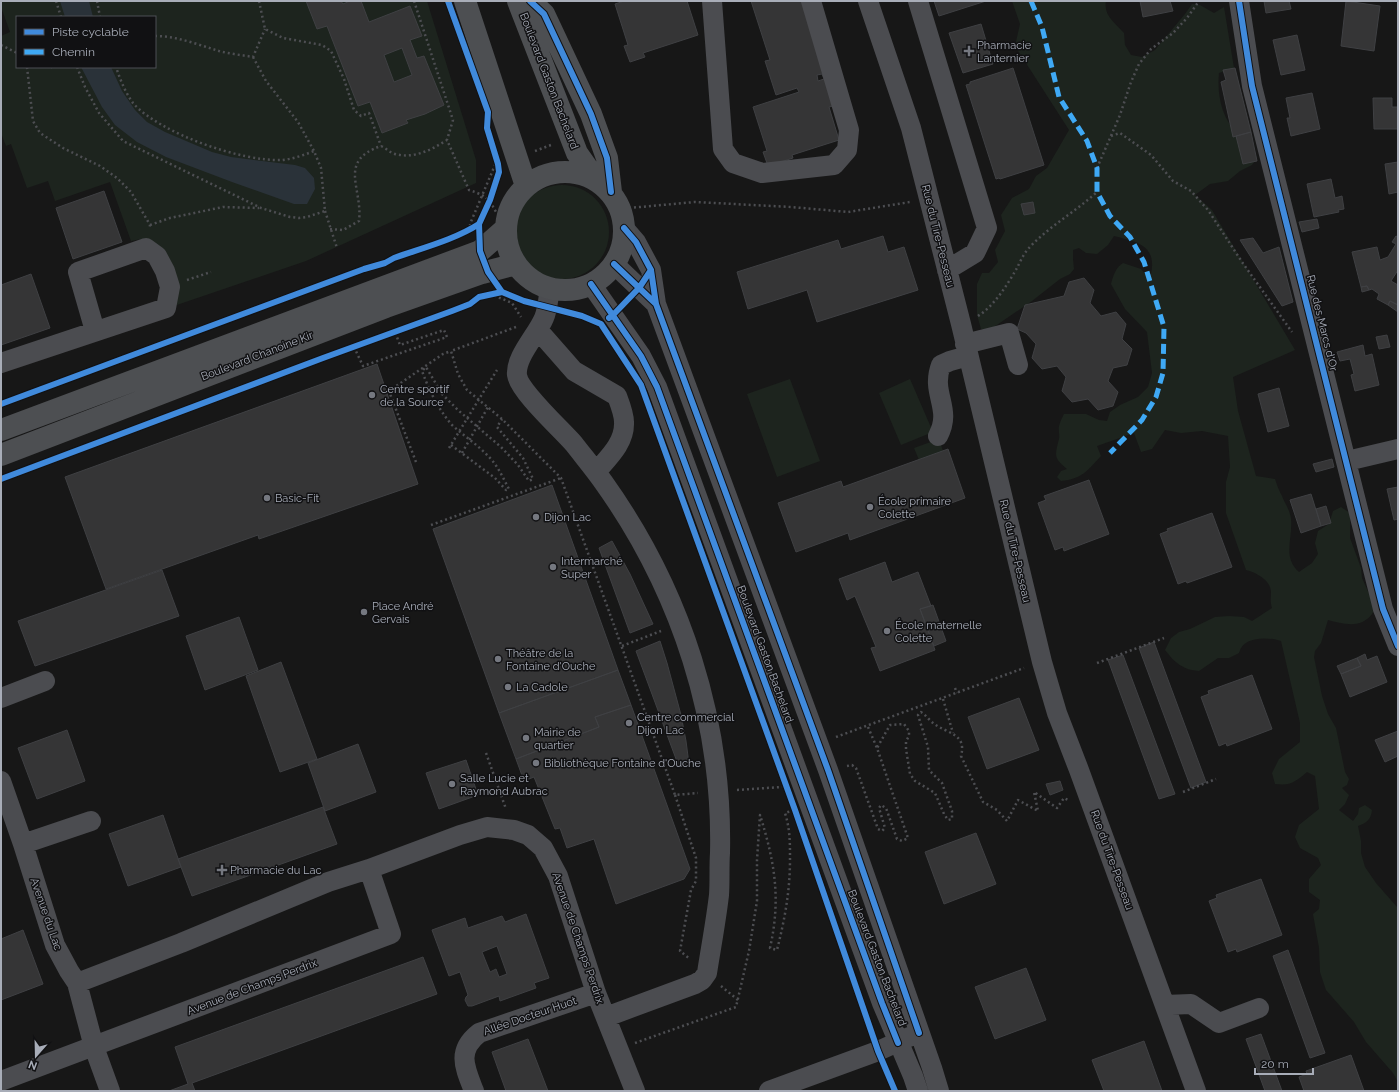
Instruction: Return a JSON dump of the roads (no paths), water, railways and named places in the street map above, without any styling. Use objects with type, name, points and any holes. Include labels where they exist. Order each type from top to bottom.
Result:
[{"type":"main road","points":[[465,1],[526,186]]},
{"type":"main road","name":"Boulevard Gaston Bachelard","points":[[518,1],[577,153],[613,202]]},
{"type":"main road","points":[[539,4],[591,114],[608,158],[613,202],[622,247],[614,264],[604,276],[591,284],[548,297],[541,285],[526,275],[516,264],[507,245],[504,229],[510,207],[520,191],[526,186],[542,176],[560,172],[579,173],[613,202]]},
{"type":"main road","name":"Boulevard Chanoine Kir","points":[[1,430],[480,251],[504,229]]},
{"type":"main road","name":"Boulevard Chanoine Kir","points":[[1,455],[379,310],[482,273],[516,264]]},
{"type":"street","points":[[712,1],[723,149],[733,163],[762,173],[834,165],[847,150],[849,130],[811,1]]},
{"type":"street","name":"Rue du Tire-Pesseau","points":[[868,1],[911,128],[961,324],[1042,662],[1057,713],[1196,1091]]},
{"type":"street","points":[[918,1],[987,228],[974,253],[947,270]]},
{"type":"street","name":"Rue des Marcs d'Or","points":[[1239,1],[1252,86],[1384,609],[1398,646]]},
{"type":"street","name":"Boulevard Gaston Bachelard","points":[[613,202],[651,270],[656,304],[828,770],[937,1082],[938,1091]]},
{"type":"street","points":[[1,363],[166,308],[170,287],[165,271],[157,256],[146,248],[78,272],[95,331]]},
{"type":"street","name":"Boulevard Gaston Bachelard","points":[[614,264],[656,304]]},
{"type":"street","name":"Boulevard Gaston Bachelard","points":[[591,284],[641,356],[657,387],[866,959],[918,1091]]},
{"type":"street","points":[[548,297],[544,317],[518,363],[517,376],[525,390],[574,444],[604,482],[638,535],[662,580],[680,624],[698,675],[710,724],[719,791],[719,894],[707,973],[702,980],[696,984],[606,1017]]},
{"type":"street","points":[[538,330],[574,371],[617,396],[624,422],[623,435],[617,448],[596,472]]},
{"type":"street","points":[[938,436],[944,419],[944,410],[938,389],[937,375],[941,365],[967,350],[1009,333],[1018,365]]},
{"type":"street","points":[[1346,461],[1398,449]]},
{"type":"street","points":[[1,698],[45,681]]},
{"type":"street","name":"Avenue du Lac","points":[[1,781],[55,945],[77,983],[94,1047],[110,1091]]},
{"type":"street","points":[[23,844],[91,821]]},
{"type":"street","name":"Avenue de Champs Perdrix","points":[[77,983],[181,943],[328,882],[369,869],[460,835],[487,827],[514,830],[528,835],[542,848],[558,876],[596,993],[635,1091]]},
{"type":"street","name":"Avenue de Champs Perdrix","points":[[94,1047],[391,934],[369,869]]},
{"type":"street","name":"Allée Docteur Huot","points":[[474,1091],[465,1066],[464,1055],[472,1038],[479,1033],[596,993]]},
{"type":"street","points":[[1165,1006],[1191,1004],[1219,1022],[1259,1008]]},
{"type":"street","name":"Boulevard Gaston Bachelard","points":[[898,1043],[919,1033]]},
{"type":"street","points":[[781,1089],[898,1043]]},
{"type":"street","points":[[2,1078],[94,1047]]},
{"type":"place","name":"Pharmacie Lanternier","points":[[969,51]]},
{"type":"place","name":"Centre sportif de la Source","points":[[372,395]]},
{"type":"place","name":"Basic-Fit","points":[[267,498]]},
{"type":"place","name":"École primaire Colette","points":[[870,507]]},
{"type":"place","name":"Dijon Lac","points":[[536,517]]},
{"type":"place","name":"Intermarché Super","points":[[553,567]]},
{"type":"place","name":"Place André Gervais","points":[[364,612]]},
{"type":"place","name":"École maternelle Colette","points":[[887,631]]},
{"type":"place","name":"Théâtre de la Fontaine d'Ouche","points":[[498,659]]},
{"type":"place","name":"La Cadole","points":[[508,687]]},
{"type":"place","name":"Centre commercial Dijon Lac","points":[[629,723]]},
{"type":"place","name":"Mairie de quartier","points":[[526,738]]},
{"type":"place","name":"Bibliothèque Fontaine d'Ouche","points":[[536,763]]},
{"type":"place","name":"Salle Lucie et Raymond Aubrac","points":[[452,784]]},
{"type":"place","name":"Pharmacie du Lac","points":[[222,870]]}]
